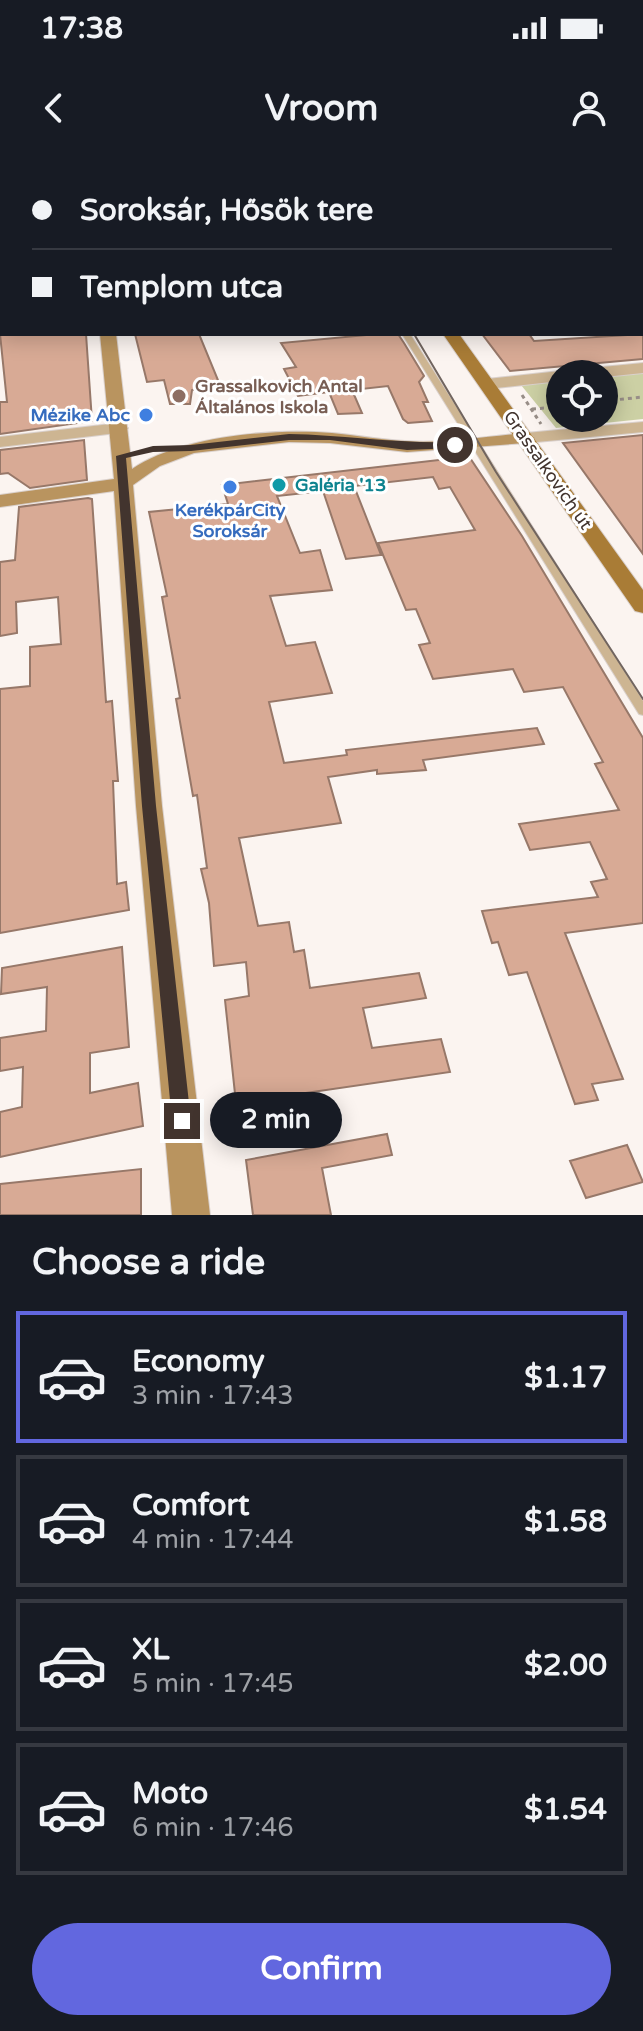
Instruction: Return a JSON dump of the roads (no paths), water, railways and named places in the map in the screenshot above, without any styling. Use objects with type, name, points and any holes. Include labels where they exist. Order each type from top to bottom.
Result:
[{"type":"main road","name":"Grassalkovich út","points":[[452,336],[643,606]]},
{"type":"street","points":[[108,336],[119,428],[149,806],[191,1215]]},
{"type":"street","points":[[618,370],[643,368]]},
{"type":"street","points":[[487,384],[546,378]]},
{"type":"street","points":[[121,470],[153,449],[289,437],[330,438],[407,447],[643,427]]},
{"type":"street","points":[[0,442],[119,428]]},
{"type":"street","points":[[0,501],[154,462],[191,448]]},
{"type":"lane","points":[[407,336],[643,711]]},
{"type":"tram line","points":[[415,336],[496,472],[643,699]]},
{"type":"place","name":"Grassalkovich Antal Általános Iskola","points":[[179,396]]},
{"type":"place","name":"Mézike Abc","points":[[146,415]]},
{"type":"place","name":"Galéria '13","points":[[279,485]]},
{"type":"place","name":"KerékpárCity Soroksár","points":[[230,487]]}]
